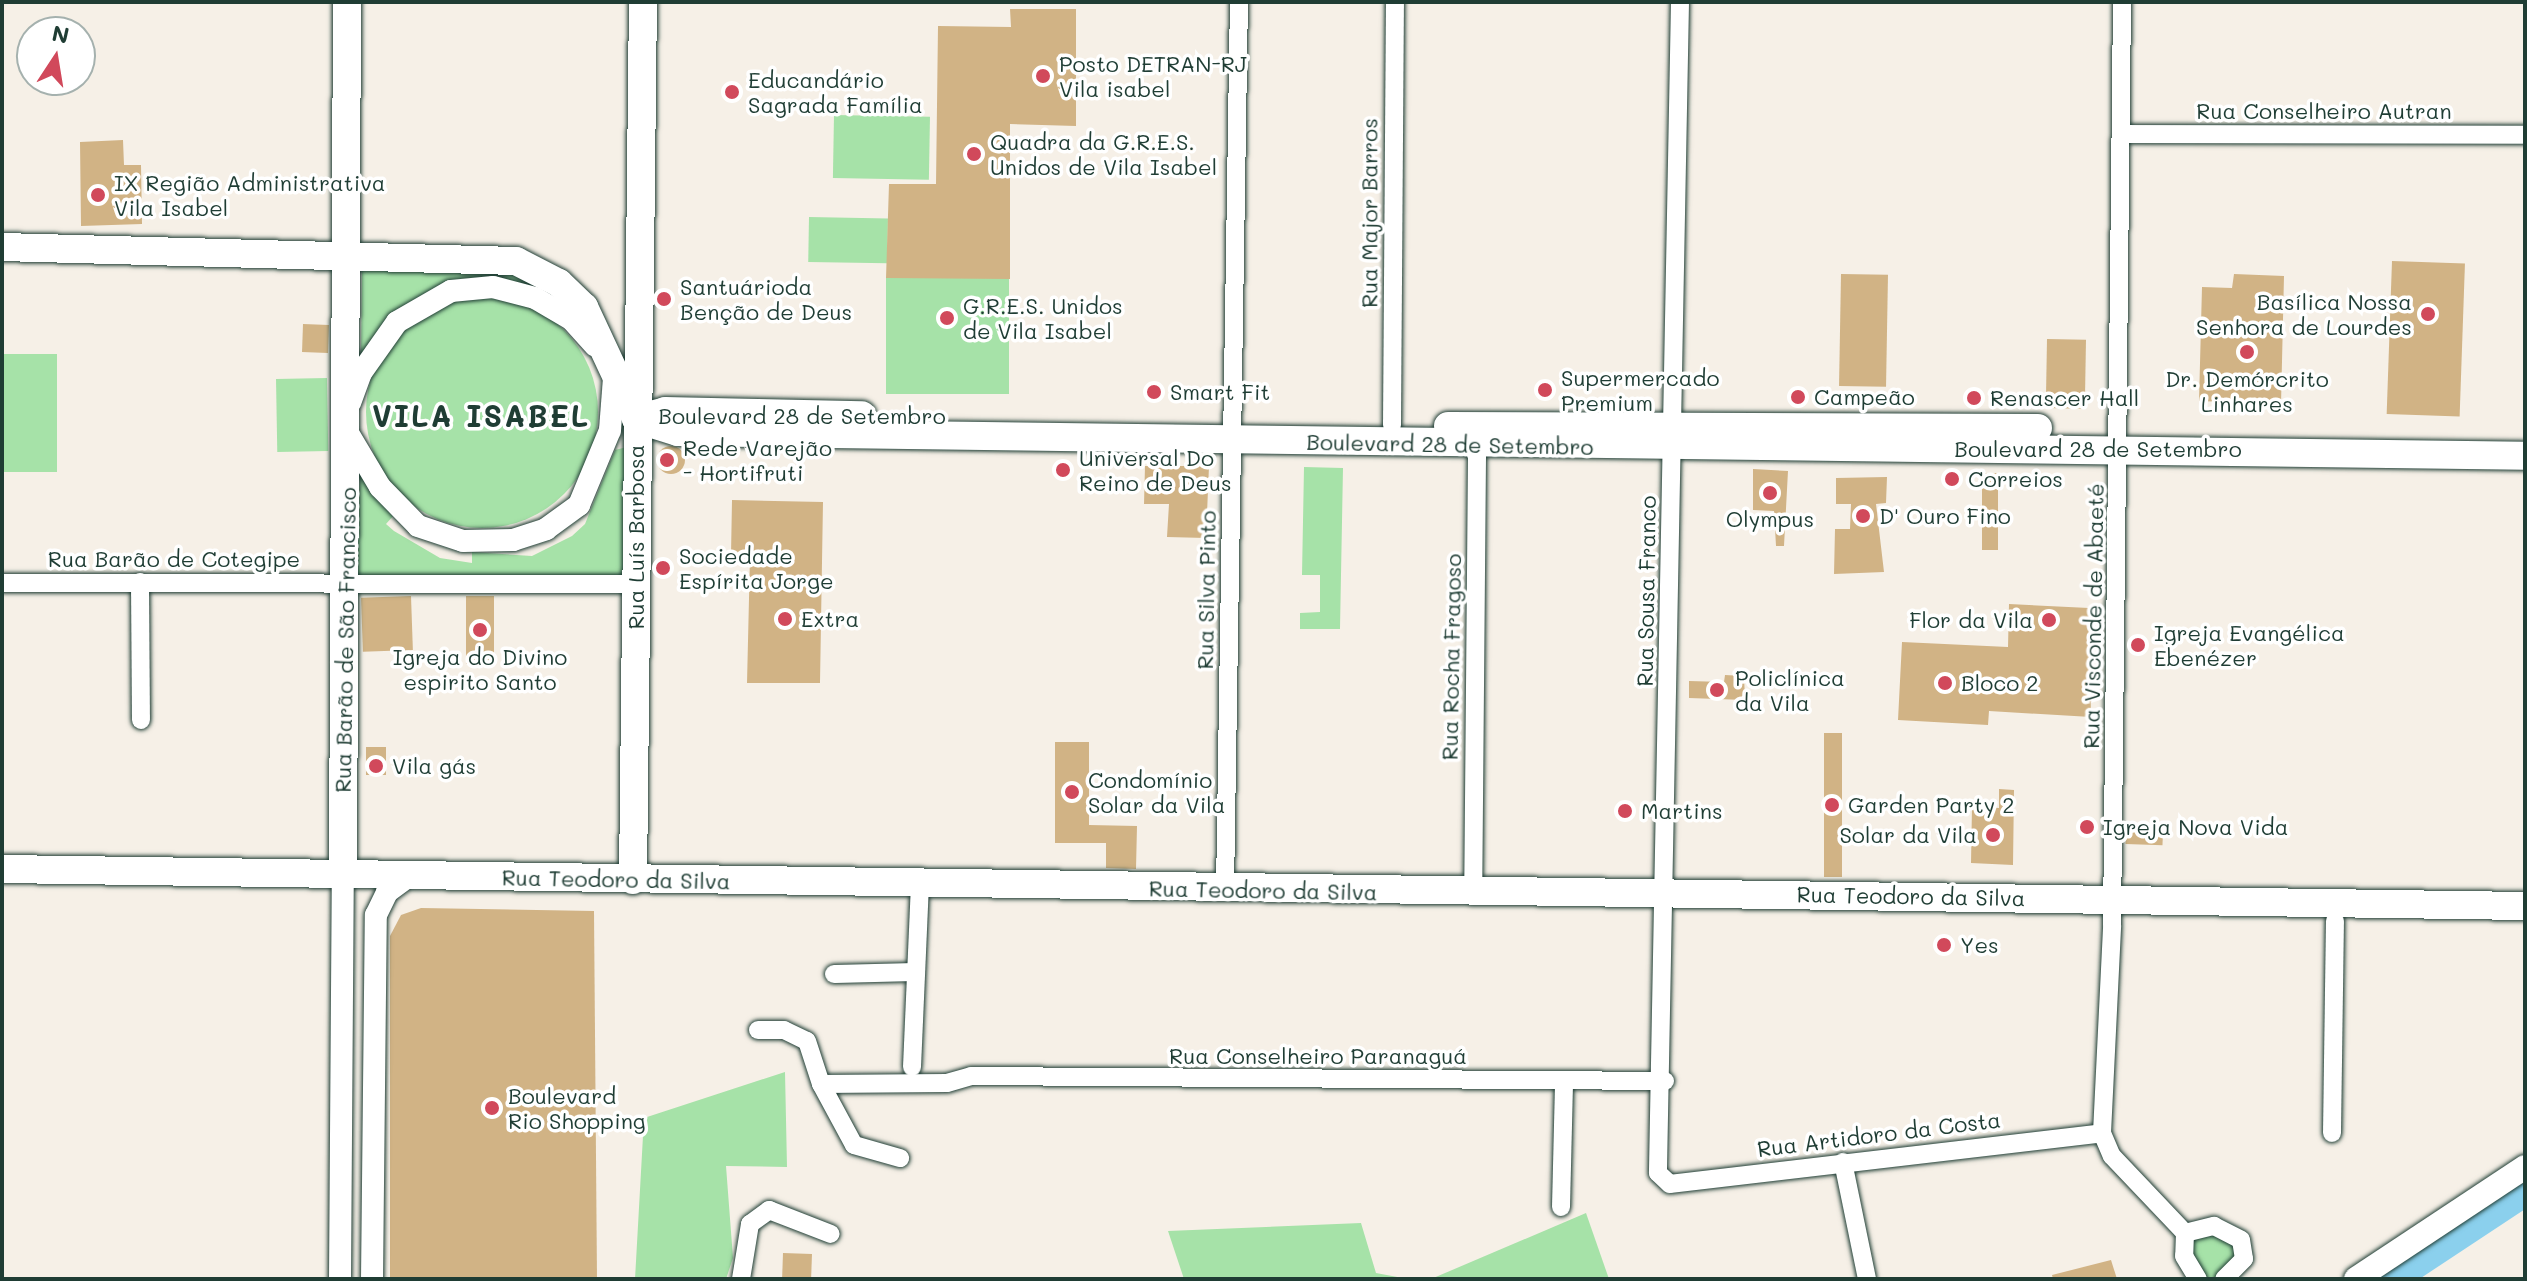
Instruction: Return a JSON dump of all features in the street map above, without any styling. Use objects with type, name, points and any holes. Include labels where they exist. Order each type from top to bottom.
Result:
[{"type":"main road","name":"Rua Barão de São Francisco","points":[[343,873],[348,425],[347,2]]},
{"type":"main road","name":"Rua Luís Barbosa","points":[[633,880],[643,2]]},
{"type":"main road","points":[[2,247],[485,256],[540,271],[584,307],[636,419]]},
{"type":"main road","name":"Boulevard 28 de Setembro","points":[[636,419],[665,432],[1392,425],[1468,436]]},
{"type":"main road","name":"Boulevard 28 de Setembro","points":[[1233,428],[1468,436],[1673,438],[2525,437]]},
{"type":"main road","name":"Boulevard 28 de Setembro","points":[[2120,438],[2525,456]]},
{"type":"main road","name":"Rua Teodoro da Silva","points":[[2,869],[920,886],[2525,906]]},
{"type":"main road","points":[[2356,1279],[2525,1167]]},
{"type":"street","name":"Rua Silva Pinto","points":[[1225,890],[1239,2]]},
{"type":"street","name":"Rua Major Barros","points":[[1392,425],[1395,2]]},
{"type":"street","name":"Rua Sousa Franco","points":[[1662,1180],[1680,2]]},
{"type":"street","name":"Rua Visconde de Abaeté","points":[[2102,1133],[2112,899],[2120,438],[2122,2]]},
{"type":"street","name":"Rua Conselheiro Autran","points":[[2123,134],[2525,135]]},
{"type":"street","points":[[603,456],[611,370],[547,303],[493,287],[451,291],[397,322],[361,373],[348,425],[407,518],[432,534],[479,543],[522,538],[566,518],[603,456],[636,419]]},
{"type":"street","name":"Rua Rocha Fragoso","points":[[1468,436],[1473,892]]},
{"type":"street","points":[[140,582],[141,720]]},
{"type":"street","name":"Rua Barão de Cotegipe","points":[[2,583],[637,584]]},
{"type":"street","name":"Rua Barão de São Francisco","points":[[340,1279],[343,873]]},
{"type":"street","points":[[372,1279],[376,915],[387,892],[410,875]]},
{"type":"street","points":[[912,1067],[920,886]]},
{"type":"street","points":[[2332,1133],[2335,921]]},
{"type":"street","points":[[834,974],[916,972]]},
{"type":"street","points":[[758,1030],[784,1030],[807,1041],[821,1084],[854,1145],[900,1158]]},
{"type":"street","name":"Rua Conselheiro Paranaguá","points":[[821,1084],[947,1083],[971,1076],[1665,1081]]},
{"type":"street","points":[[1561,1207],[1564,1081]]},
{"type":"street","points":[[2102,1133],[2112,1156],[2185,1233],[2184,1256],[2198,1279]]},
{"type":"street","name":"Rua Artidoro da Costa","points":[[1662,1180],[2102,1133]]},
{"type":"street","points":[[1843,1162],[1867,1279]]},
{"type":"street","points":[[741,1279],[750,1224],[769,1210],[831,1234]]},
{"type":"street","points":[[2185,1233],[2214,1226],[2241,1240],[2244,1259],[2224,1279]]},
{"type":"green space","points":[[834,115],[930,117],[929,180],[833,178]]},
{"type":"green space","points":[[809,217],[888,218],[887,263],[808,262]]},
{"type":"green space","points":[[362,268],[511,271],[547,290],[433,289],[398,310],[361,355]]},
{"type":"green space","name":"G.R.E.S. Unidos de Vila Isabel","points":[[886,278],[1009,278],[1009,394],[886,394]]},
{"type":"green space","points":[[482,296],[527,304],[547,315],[564,330],[579,347],[590,367],[598,412],[590,457],[579,477],[564,494],[547,509],[527,520],[482,528],[437,520],[417,509],[400,494],[385,477],[374,457],[366,412],[374,367],[385,347],[400,330],[417,315],[437,304]]},
{"type":"green space","points":[[2,354],[57,354],[57,472],[2,472]]},
{"type":"green space","points":[[327,378],[328,451],[277,452],[276,379]]},
{"type":"green space","points":[[627,447],[625,575],[357,576],[360,474],[394,515],[386,524],[394,531],[440,558],[472,563],[472,552],[532,556],[572,536],[585,524],[615,450]]},
{"type":"green space","points":[[1304,467],[1343,468],[1340,629],[1300,629],[1300,613],[1320,612],[1320,575],[1302,575]]},
{"type":"green space","points":[[785,1072],[787,1167],[726,1166],[733,1258],[726,1279],[635,1279],[644,1118]]},
{"type":"green space","points":[[1586,1213],[1609,1279],[1431,1279]]},
{"type":"green space","points":[[1361,1223],[1376,1273],[1408,1279],[1184,1279],[1168,1231]]},
{"type":"green space","points":[[2221,1231],[2241,1247],[2218,1279],[2203,1278],[2192,1266],[2190,1235]]},
{"type":"building","name":"Quadra da G.R.E.S. Unidos de Vila Isabel","points":[[1010,9],[1076,9],[1076,126],[1010,124],[1010,279],[886,278],[889,184],[936,184],[938,26],[1011,27]]},
{"type":"building","name":"IX Região Administrativa Vila Isabel","points":[[123,140],[124,165],[141,165],[142,224],[81,226],[80,142]]},
{"type":"building","name":"Basílica Nossa Senhora de Lourdes","points":[[2392,261],[2465,264],[2460,416],[2387,414]]},
{"type":"building","points":[[1841,274],[1888,275],[1886,387],[1839,386]]},
{"type":"building","points":[[2234,274],[2284,276],[2281,404],[2199,401],[2202,287],[2232,288]]},
{"type":"building","points":[[303,324],[329,325],[328,353],[302,352]]},
{"type":"building","points":[[2047,339],[2086,340],[2085,409],[2046,408]]},
{"type":"building","points":[[671,446],[681,450],[685,460],[681,470],[671,474],[661,470],[657,460],[661,450]]},
{"type":"building","points":[[1145,466],[1209,466],[1206,538],[1167,537],[1169,504],[1144,504]]},
{"type":"building","name":"Olympus","points":[[1753,469],[1788,471],[1784,546],[1776,546],[1774,511],[1753,510]]},
{"type":"building","points":[[1982,473],[1998,473],[1998,550],[1982,550]]},
{"type":"building","name":"D' Ouro Fino","points":[[1887,477],[1886,503],[1876,504],[1884,572],[1834,574],[1835,529],[1850,529],[1851,504],[1836,504],[1836,478]]},
{"type":"building","name":"Extra","points":[[732,500],[823,502],[820,683],[747,683],[750,556],[731,555]]},
{"type":"building","points":[[411,596],[413,650],[363,652],[361,598]]},
{"type":"building","name":"Igreja do Divino espirito Santo","points":[[466,596],[494,596],[494,664],[466,664]]},
{"type":"building","points":[[2009,604],[2089,608],[2091,717],[1989,711],[1988,725],[1898,720],[1902,642],[2008,647]]},
{"type":"building","name":"Policlínica da Vila","points":[[1725,675],[1744,676],[1745,700],[1689,698],[1689,681],[1724,682]]},
{"type":"building","name":"Garden Party 2","points":[[1824,733],[1842,733],[1842,877],[1824,877]]},
{"type":"building","name":"Condomínio Solar da Vila","points":[[1055,742],[1089,742],[1089,825],[1137,826],[1136,869],[1106,868],[1106,843],[1055,843]]},
{"type":"building","name":"Vila gás","points":[[366,747],[386,747],[386,775],[366,775]]},
{"type":"building","name":"Solar da Vila","points":[[1999,789],[2014,790],[2013,865],[1971,863],[1972,806],[1999,808]]},
{"type":"building","points":[[2126,830],[2163,831],[2162,845],[2126,844]]},
{"type":"building","name":"Boulevard Rio Shopping","points":[[421,908],[594,911],[597,1279],[390,1279],[390,936],[401,915]]},
{"type":"building","points":[[783,1253],[812,1254],[811,1279],[782,1279]]},
{"type":"building","points":[[2111,1260],[2117,1279],[2053,1279],[2052,1275]]},
{"type":"waterway","points":[[2394,1279],[2518,1197]]},
{"type":"place","name":"Posto DETRAN-RJ Vila isabel","points":[[1043,76]]},
{"type":"place","name":"Educandário Sagrada Família","points":[[732,92]]},
{"type":"place","name":"Quadra da G.R.E.S. Unidos de Vila Isabel","points":[[974,154]]},
{"type":"place","name":"IX Região Administrativa Vila Isabel","points":[[98,195]]},
{"type":"place","name":"Santuárioda Benção de Deus","points":[[664,299]]},
{"type":"place","name":"Basílica Nossa Senhora de Lourdes","points":[[2428,314]]},
{"type":"place","name":"G.R.E.S. Unidos de Vila Isabel","points":[[947,318]]},
{"type":"place","name":"Dr. Demórcrito Linhares","points":[[2247,352]]},
{"type":"place","name":"Supermercado Premium","points":[[1545,390]]},
{"type":"place","name":"Smart Fit","points":[[1154,392]]},
{"type":"place","name":"Campeão","points":[[1798,397]]},
{"type":"place","name":"Renascer Hall","points":[[1974,398]]},
{"type":"place","name":"Rede Varejão - Hortifruti","points":[[667,460]]},
{"type":"place","name":"Universal Do Reino de Deus","points":[[1063,470]]},
{"type":"place","name":"Correios","points":[[1952,479]]},
{"type":"place","name":"Olympus","points":[[1770,493]]},
{"type":"place","name":"D' Ouro Fino","points":[[1863,516]]},
{"type":"place","name":"Sociedade Espírita Jorge","points":[[663,568]]},
{"type":"place","name":"Extra","points":[[785,619]]},
{"type":"place","name":"Flor da Vila","points":[[2049,620]]},
{"type":"place","name":"Igreja do Divino espirito Santo","points":[[480,630]]},
{"type":"place","name":"Igreja Evangélica Ebenézer","points":[[2138,645]]},
{"type":"place","name":"Bloco 2","points":[[1945,683]]},
{"type":"place","name":"Policlínica da Vila","points":[[1717,690]]},
{"type":"place","name":"Vila gás","points":[[376,766]]},
{"type":"place","name":"Condomínio Solar da Vila","points":[[1072,792]]},
{"type":"place","name":"Garden Party 2","points":[[1832,805]]},
{"type":"place","name":"Martins","points":[[1625,811]]},
{"type":"place","name":"Igreja Nova Vida","points":[[2087,827]]},
{"type":"place","name":"Solar da Vila","points":[[1993,835]]},
{"type":"place","name":"Yes","points":[[1944,945]]},
{"type":"place","name":"Boulevard Rio Shopping","points":[[492,1108]]},
{"type":"district","name":"VILA ISABEL","points":[[481,415]]}]
